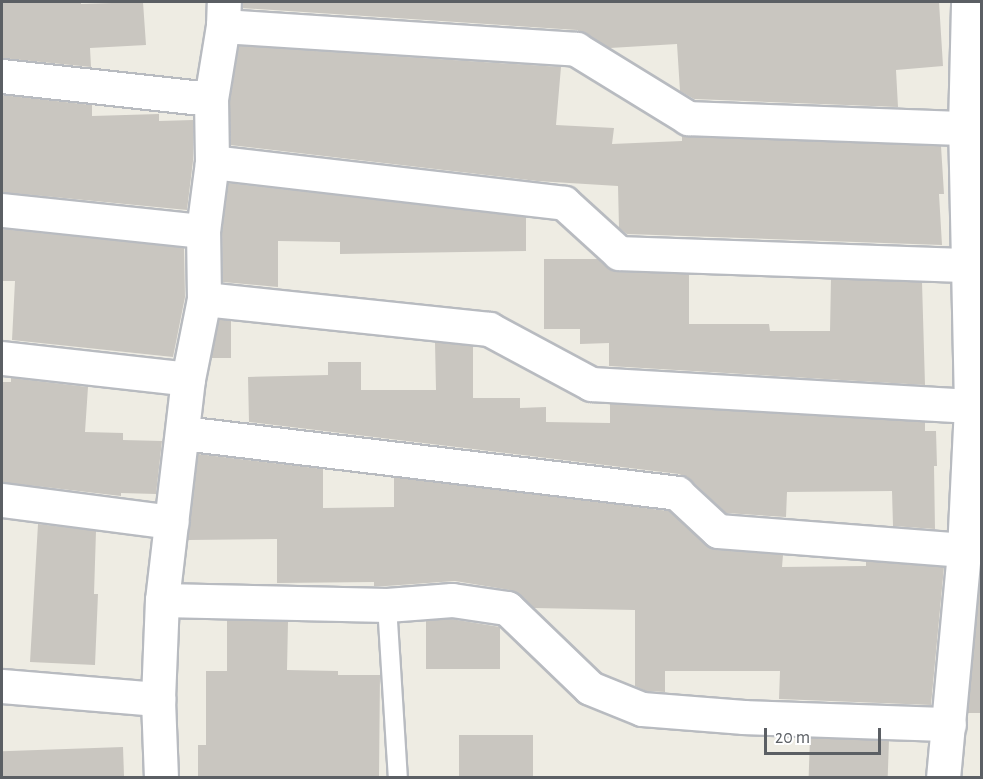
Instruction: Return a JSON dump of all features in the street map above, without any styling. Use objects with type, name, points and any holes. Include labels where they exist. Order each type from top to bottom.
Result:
[{"type":"street","points":[[943,777],[976,409],[965,128],[968,2]]},
{"type":"street","points":[[161,777],[158,699],[162,600],[188,379],[204,299],[203,231],[212,162],[211,99],[223,14],[576,49],[688,118],[965,128]]},
{"type":"street","points":[[2,76],[211,99]]},
{"type":"street","points":[[212,162],[564,203],[619,253],[969,265]]},
{"type":"street","points":[[2,210],[203,231]]},
{"type":"street","points":[[204,299],[489,329],[591,384],[976,409]]},
{"type":"street","points":[[2,358],[188,379]]},
{"type":"street","points":[[183,433],[677,493],[718,531],[964,550]]},
{"type":"street","points":[[2,500],[172,522]]},
{"type":"street","points":[[162,600],[387,605],[452,600],[507,608],[590,688],[642,709],[744,717],[949,724]]},
{"type":"street","points":[[2,686],[158,699]]},
{"type":"lane","points":[[387,605],[398,777]]},
{"type":"building","points":[[2,2],[81,2],[81,4],[143,2],[146,45],[90,48],[91,67],[2,58]]},
{"type":"building","points":[[243,2],[939,2],[943,66],[896,70],[898,107],[694,99],[680,91],[677,44],[610,48],[577,30],[242,8]]},
{"type":"building","points":[[239,46],[561,67],[556,125],[614,128],[612,144],[682,141],[682,135],[941,146],[944,194],[939,194],[942,245],[627,234],[619,228],[618,186],[537,181],[230,145],[230,100]]},
{"type":"building","points":[[2,95],[92,105],[92,116],[159,114],[159,121],[193,120],[193,161],[187,210],[2,192]]},
{"type":"building","points":[[228,183],[526,217],[526,251],[340,254],[340,242],[278,241],[278,287],[223,282],[222,232]]},
{"type":"building","points":[[2,229],[184,248],[185,297],[173,357],[12,340],[15,281],[2,281]]},
{"type":"building","points":[[544,259],[598,259],[607,267],[618,272],[689,274],[689,324],[769,324],[770,331],[830,331],[831,279],[922,282],[925,385],[609,366],[609,343],[580,344],[580,329],[544,329]]},
{"type":"building","points":[[219,319],[231,321],[231,358],[211,358]]},
{"type":"building","points":[[435,342],[473,346],[473,398],[520,398],[520,408],[546,407],[546,422],[610,423],[610,404],[925,422],[925,431],[936,431],[935,529],[893,526],[892,491],[787,492],[786,517],[726,513],[690,479],[679,474],[249,422],[248,377],[328,375],[328,362],[361,362],[361,390],[436,390]]},
{"type":"building","points":[[11,378],[88,387],[85,432],[123,433],[123,440],[162,441],[156,494],[121,493],[121,496],[2,482],[2,382],[11,382]]},
{"type":"building","points":[[198,454],[323,469],[323,508],[394,507],[394,477],[669,511],[706,545],[717,550],[783,555],[782,567],[866,566],[866,561],[944,567],[931,705],[779,699],[780,671],[665,671],[665,692],[646,691],[635,686],[635,610],[534,608],[510,590],[455,581],[386,586],[374,586],[374,582],[277,583],[277,539],[188,540]]},
{"type":"building","points":[[38,524],[96,531],[94,594],[98,594],[95,665],[30,662]]},
{"type":"building","points":[[981,564],[981,713],[968,713]]},
{"type":"building","points":[[451,619],[500,627],[500,669],[426,669],[426,621]]},
{"type":"building","points":[[227,620],[288,622],[287,670],[338,671],[338,675],[380,675],[379,777],[198,777],[198,745],[206,745],[206,671],[227,671]]},
{"type":"building","points":[[459,735],[533,735],[533,777],[459,777]]},
{"type":"building","points":[[810,738],[889,741],[888,778],[809,777]]},
{"type":"building","points":[[123,747],[124,777],[3,778],[2,751]]}]
